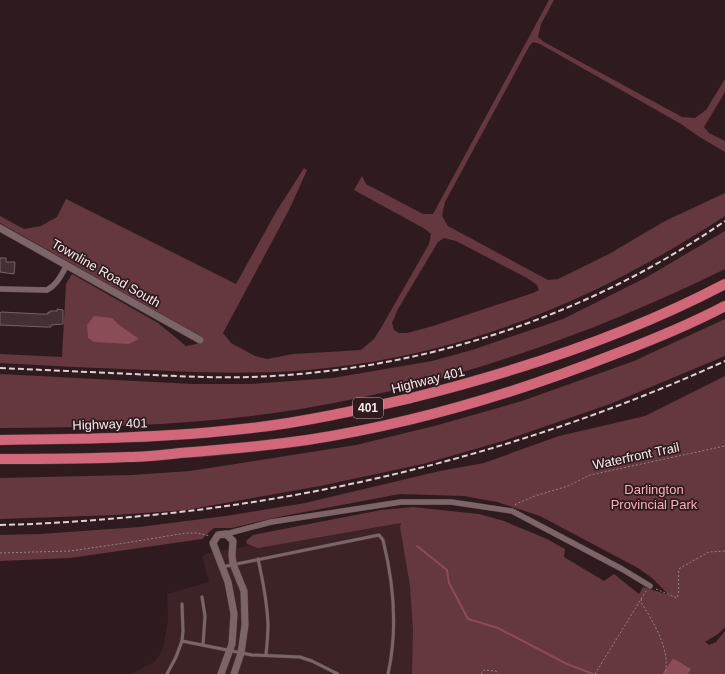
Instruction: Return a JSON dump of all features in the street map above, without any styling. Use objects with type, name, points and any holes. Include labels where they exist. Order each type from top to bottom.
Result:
[{"type":"highway","name":"Highway 401","points":[[0,440],[113,438],[212,432],[302,421],[369,408],[466,384],[540,362],[649,319],[725,284]]},
{"type":"highway","name":"401","points":[[0,459],[130,457],[216,451],[307,440],[355,431],[402,421],[476,402],[540,382],[657,338],[725,306]]},
{"type":"street","name":"Townline Road South","points":[[0,228],[200,340]]},
{"type":"street","points":[[0,289],[47,290],[52,288],[57,282],[67,265]]},
{"type":"street","points":[[221,674],[232,644],[234,614],[228,582],[213,543],[218,535],[271,522],[402,502],[451,502],[512,511],[622,569],[650,586]]},
{"type":"street","points":[[226,534],[233,541],[233,564],[244,591],[245,625],[241,653],[234,674]]},
{"type":"lane","points":[[222,567],[379,535],[383,540],[387,555],[393,592],[393,643],[388,674]]},
{"type":"lane","points":[[258,559],[264,583],[266,601],[268,626],[266,655]]},
{"type":"lane","points":[[202,597],[205,616],[203,645]]},
{"type":"lane","points":[[167,674],[182,641],[182,604]]},
{"type":"lane","points":[[182,641],[252,655],[300,657],[312,661],[338,674]]},
{"type":"path","name":"Waterfront Trail","points":[[512,511],[516,504],[535,496],[568,486],[590,475],[725,446]]},
{"type":"path","points":[[0,553],[70,551],[186,533],[197,533],[216,538]]},
{"type":"path","points":[[595,674],[650,586],[677,598],[679,592],[678,571],[680,568],[709,552],[725,551]]},
{"type":"path","points":[[642,599],[642,604],[660,635],[667,667],[665,674]]},
{"type":"path","points":[[481,674],[484,670],[496,671],[497,674]]},
{"type":"shaded area","points":[[94,316],[112,318],[139,339],[129,344],[94,342],[88,338],[87,325]]},
{"type":"shaded area","points":[[401,517],[421,666],[416,674],[131,674],[154,662],[163,648],[168,620],[167,594],[209,582],[202,556],[209,553]]},
{"type":"shaded area","points":[[673,658],[691,669],[688,674],[662,674]]},
{"type":"green space","points":[[549,0],[554,0],[541,24],[538,37],[544,42],[682,117],[695,118],[706,110],[725,79],[725,92],[704,127],[709,133],[725,141],[725,152],[681,124],[540,44],[533,42],[530,45],[445,202],[442,216],[448,226],[548,280],[558,279],[609,254],[665,221],[725,193],[725,216],[679,245],[632,271],[584,295],[535,316],[485,334],[434,349],[381,360],[327,368],[283,372],[215,373],[0,363],[0,354],[62,357],[66,284],[72,274],[158,323],[186,346],[197,344],[200,336],[0,223],[0,216],[24,229],[41,226],[57,217],[66,199],[236,284],[276,212],[304,168],[307,170],[290,208],[223,333],[231,343],[255,356],[267,359],[293,354],[361,350],[374,339],[429,244],[431,234],[425,229],[354,190],[362,176],[366,184],[423,214],[433,214]],"holes":[[[444,238],[456,241],[527,278],[537,285],[539,290],[433,326],[407,333],[399,333],[394,330],[392,323],[398,309],[438,242]]]},
{"type":"green space","points":[[725,231],[725,269],[615,319],[502,360],[444,377],[385,392],[326,404],[234,418],[134,425],[0,428],[0,374],[193,384],[249,384],[333,378],[432,361],[472,350],[563,319],[647,277]]},
{"type":"green space","points":[[725,319],[725,356],[610,404],[503,441],[423,464],[320,486],[186,510],[116,515],[0,519],[0,478],[132,475],[190,471],[356,445],[438,425],[522,401],[634,361]]},
{"type":"green space","name":"Darlington Provincial Park","points":[[725,376],[725,627],[718,634],[705,642],[709,645],[716,642],[725,631],[725,674],[688,674],[690,669],[673,658],[662,674],[412,674],[413,630],[410,586],[400,527],[401,523],[258,548],[247,544],[246,541],[253,535],[381,510],[413,507],[479,514],[504,521],[547,539],[565,549],[564,557],[604,581],[614,574],[639,594],[643,587],[669,595],[652,578],[638,568],[540,516],[497,502],[464,496],[400,494],[278,517],[232,528],[214,528],[202,539],[70,558],[0,561],[0,535],[40,534],[139,527],[226,516],[305,503],[440,471],[484,463],[559,436],[645,416]]},
{"type":"building","points":[[0,258],[6,258],[6,262],[15,262],[14,274],[0,272]]},
{"type":"building","points":[[57,309],[63,310],[63,324],[51,325],[51,327],[0,325],[1,312],[48,314],[50,311],[57,311]]},
{"type":"waterway","points":[[417,546],[447,570],[449,583],[468,619],[498,628],[567,664],[593,674]]},
{"type":"railway","points":[[0,368],[177,376],[251,377],[314,373],[377,364],[438,351],[499,333],[558,311],[616,285],[671,255],[725,221]]},
{"type":"railway","points":[[0,525],[99,520],[207,509],[284,497],[360,482],[435,464],[509,443],[582,419],[725,361]]}]
